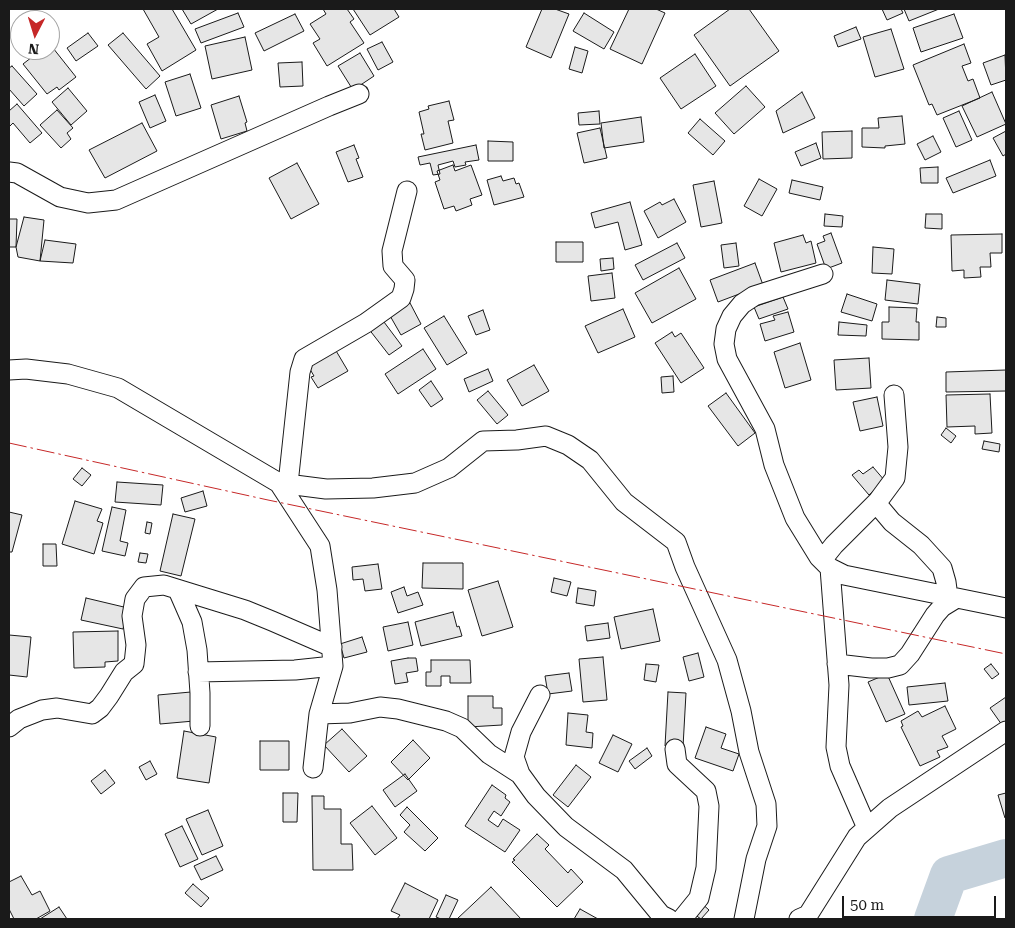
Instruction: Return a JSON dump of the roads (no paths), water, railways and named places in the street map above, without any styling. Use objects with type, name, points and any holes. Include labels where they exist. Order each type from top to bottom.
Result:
[{"type":"street","points":[[9,172],[17,173],[60,197],[88,203],[116,200],[359,94]]},
{"type":"street","points":[[313,768],[319,714],[332,657],[327,590],[320,546],[284,483],[300,372],[304,359],[366,323],[401,298],[405,280],[393,266],[392,251],[407,191]]},
{"type":"street","points":[[823,274],[754,296],[742,304],[732,316],[726,329],[724,344],[727,359],[764,429],[774,465],[795,518],[826,564],[844,576],[1006,608]]},
{"type":"street","points":[[9,370],[26,369],[68,374],[118,388],[284,483],[326,489],[373,488],[415,483],[448,468],[483,441],[517,440],[546,436],[568,445],[590,460],[624,502],[676,542],[726,660],[741,711],[749,752],[766,804],[767,826],[756,859],[744,919]]},
{"type":"street","points":[[867,828],[840,766],[836,747],[839,685],[826,564],[834,545],[876,503],[895,478],[898,447],[894,394]]},
{"type":"street","points":[[876,503],[892,522],[921,545],[942,568],[952,598]]},
{"type":"street","points":[[9,727],[19,719],[42,710],[57,708],[92,714],[109,696],[124,672],[134,664],[136,645],[132,616],[136,599],[144,587],[164,585],[245,610],[272,621],[332,657]]},
{"type":"street","points":[[178,590],[192,622],[198,672],[200,726]]},
{"type":"street","points":[[837,664],[871,668],[888,668],[900,665],[906,660],[935,615],[952,598]]},
{"type":"street","points":[[198,672],[295,670],[332,657]]},
{"type":"street","points":[[540,695],[521,732],[514,757],[520,774],[536,796],[566,827],[624,870],[661,915],[669,919]]},
{"type":"street","points":[[319,714],[350,713],[380,707],[398,709],[446,721],[462,728],[489,754],[520,774]]},
{"type":"street","points":[[799,919],[808,915],[857,837],[890,808],[1006,731]]},
{"type":"street","points":[[675,749],[677,764],[706,791],[709,806],[706,868],[699,898],[682,919]]},
{"type":"waterway","points":[[933,919],[949,875],[1006,858]]}]
